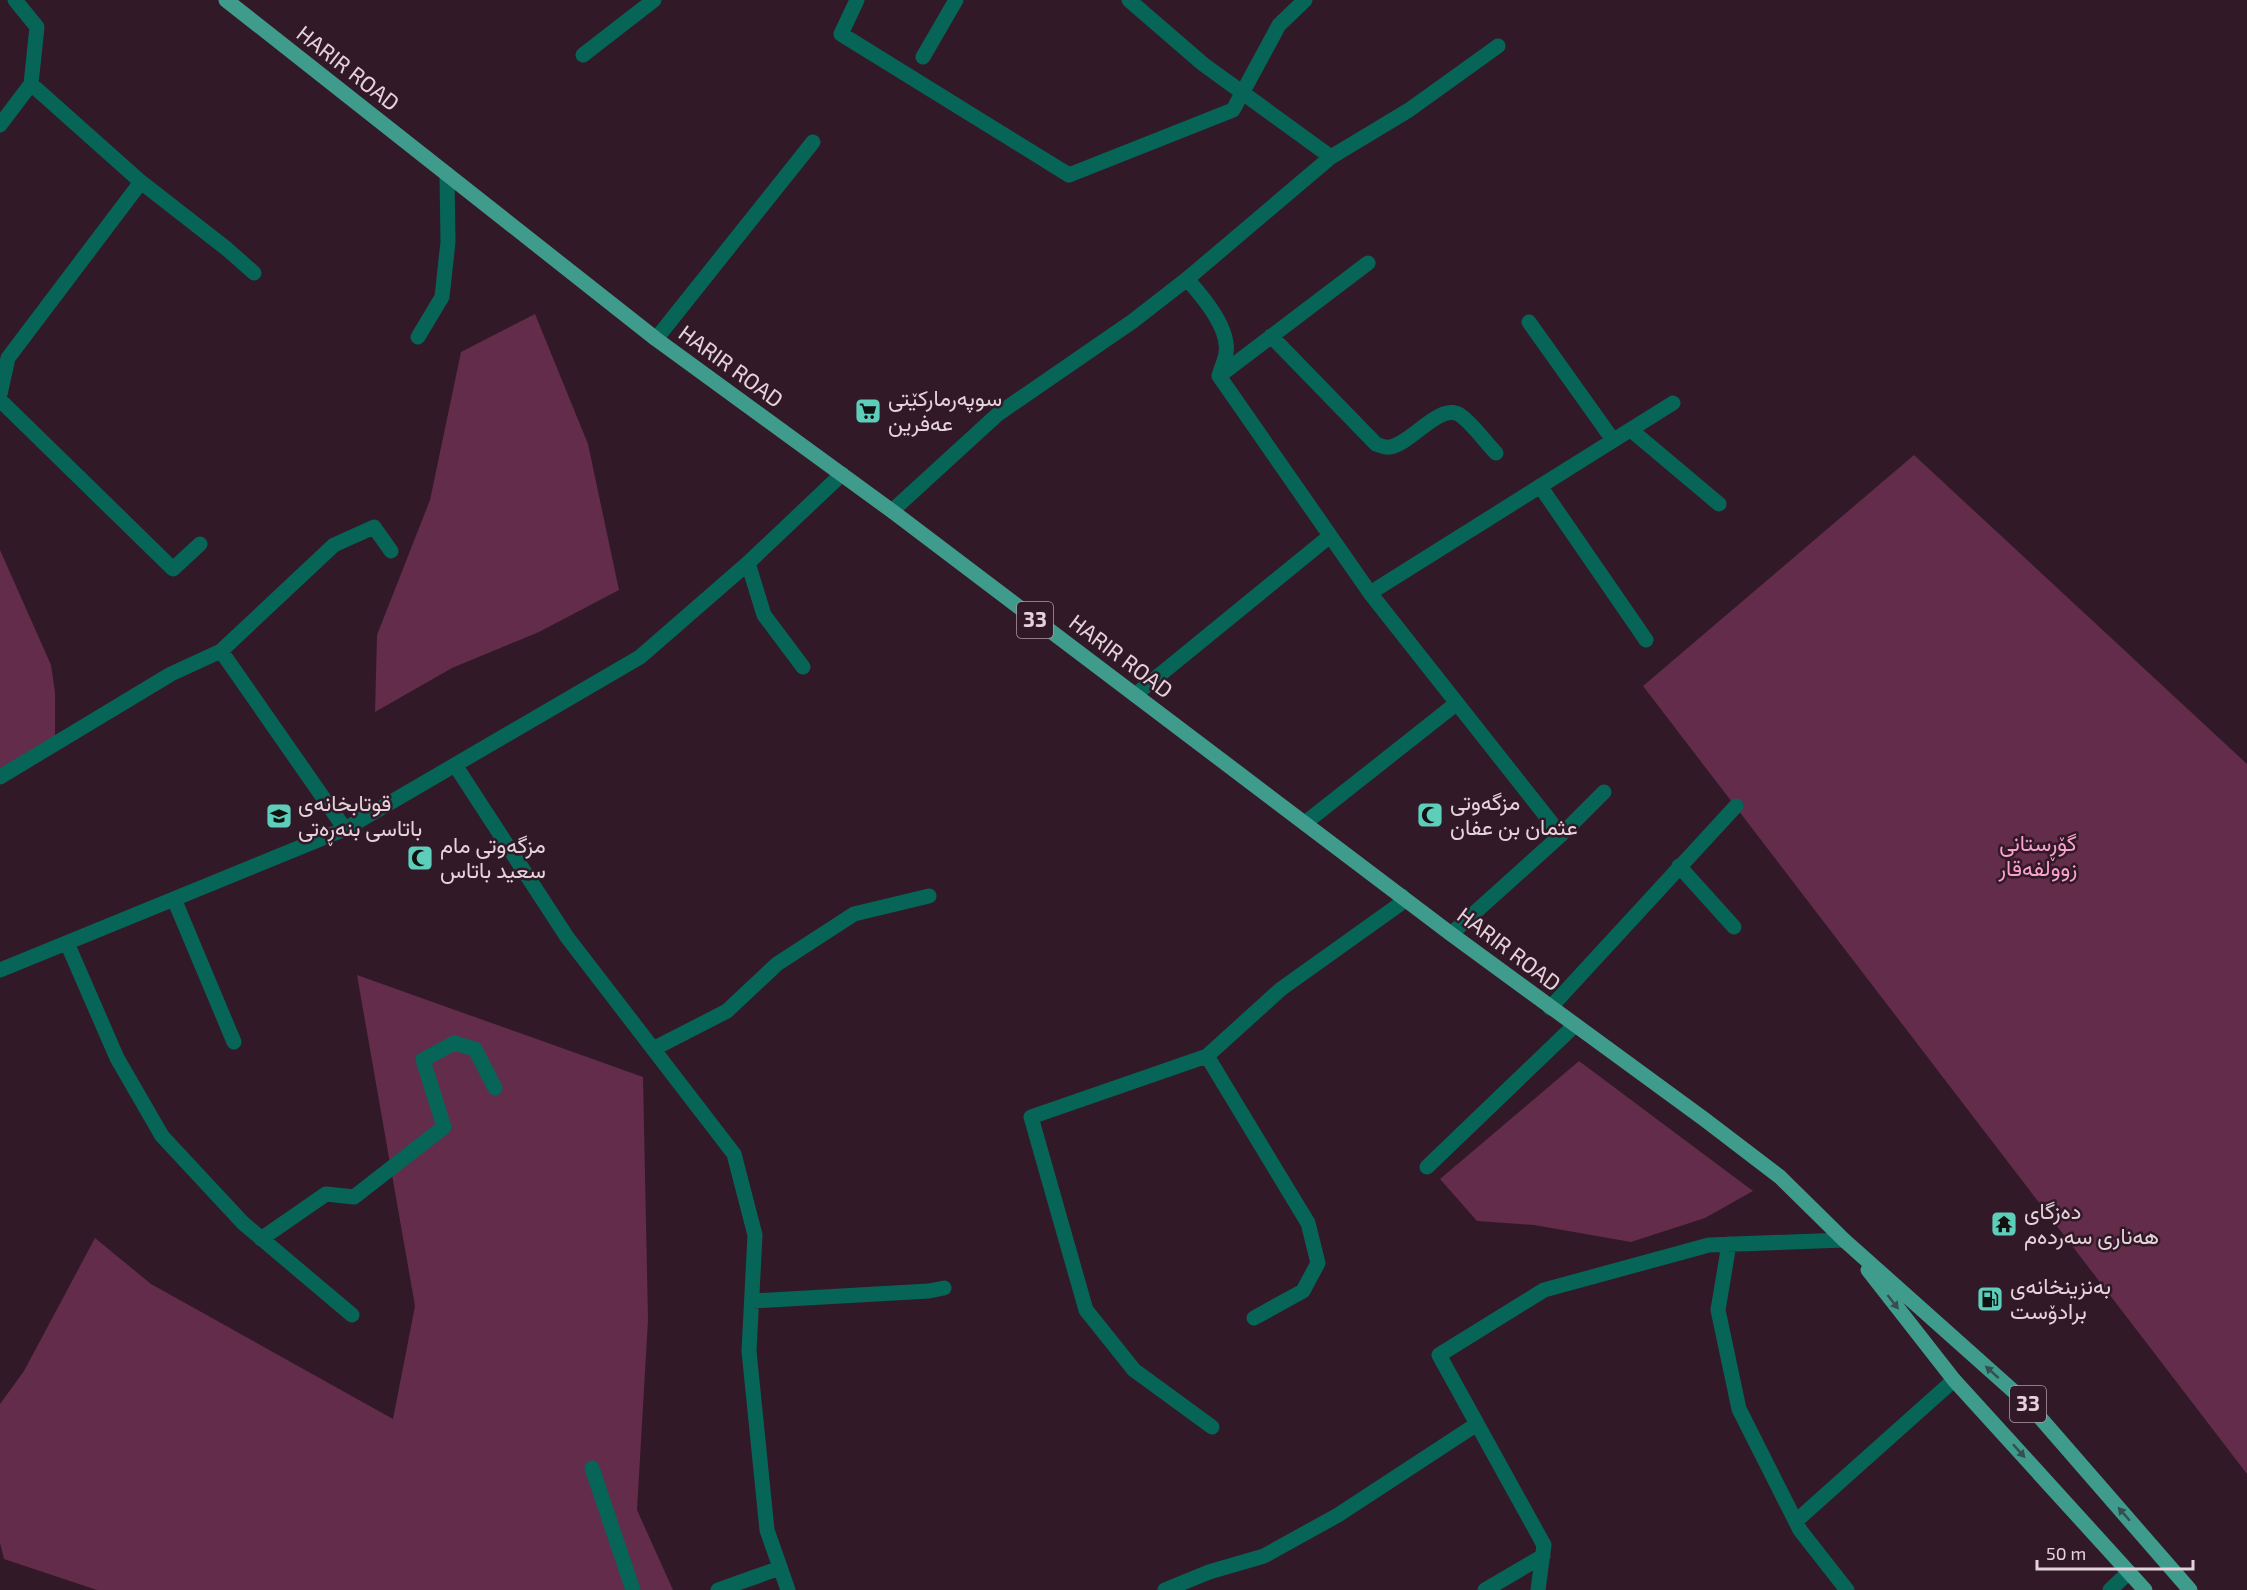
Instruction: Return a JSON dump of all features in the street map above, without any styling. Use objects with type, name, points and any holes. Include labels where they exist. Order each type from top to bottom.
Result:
[{"type":"main road","name":"HARIR ROAD","points":[[226,0],[656,339],[892,511],[1451,934],[1780,1177],[1844,1240]]},
{"type":"main road","name":"33","points":[[1844,1240],[1954,1380],[2145,1590]]},
{"type":"main road","name":"33","points":[[1844,1240],[2029,1405],[2190,1590]]},
{"type":"street","points":[[0,125],[31,84],[37,27],[15,0]]},
{"type":"street","points":[[583,55],[654,0]]},
{"type":"street","points":[[857,0],[841,34],[1069,175],[1233,110],[1279,25],[1305,0]]},
{"type":"street","points":[[923,57],[956,0]]},
{"type":"street","points":[[1129,0],[1203,64],[1331,158]]},
{"type":"street","points":[[892,511],[998,414],[1133,321],[1187,279],[1331,158],[1409,110],[1498,46]]},
{"type":"street","points":[[31,84],[141,182],[254,273]]},
{"type":"street","points":[[656,339],[813,142]]},
{"type":"street","points":[[418,337],[442,297],[448,242],[447,174]]},
{"type":"street","points":[[0,394],[4,355],[141,182]]},
{"type":"street","points":[[1219,376],[1368,263]]},
{"type":"street","points":[[1187,279],[1208,302],[1222,328],[1227,351],[1219,376]]},
{"type":"street","points":[[1529,322],[1613,440]]},
{"type":"street","points":[[1271,336],[1376,444],[1387,448],[1398,445],[1442,414],[1451,412],[1460,415],[1496,453]]},
{"type":"street","points":[[1219,376],[1370,593],[1561,835]]},
{"type":"street","points":[[0,400],[173,569],[200,544]]},
{"type":"street","points":[[1370,593],[1673,403]]},
{"type":"street","points":[[1631,430],[1719,504]]},
{"type":"street","points":[[1,969],[345,829],[640,657],[748,562],[842,474]]},
{"type":"street","points":[[1540,486],[1646,640]]},
{"type":"street","points":[[0,777],[171,674],[221,651],[334,545],[374,527],[391,551]]},
{"type":"street","points":[[1134,695],[1330,536]]},
{"type":"street","points":[[748,562],[764,615],[803,667]]},
{"type":"street","points":[[221,651],[345,829]]},
{"type":"street","points":[[1305,823],[1456,703]]},
{"type":"street","points":[[455,765],[567,936],[734,1154],[755,1235],[749,1351],[767,1530],[788,1590]]},
{"type":"street","points":[[1451,934],[1561,835],[1604,792]]},
{"type":"street","points":[[1550,1008],[1736,806]]},
{"type":"street","points":[[1679,866],[1734,927]]},
{"type":"street","points":[[653,1049],[727,1011],[777,963],[854,914],[929,896]]},
{"type":"street","points":[[1212,1427],[1134,1370],[1086,1311],[1031,1117],[1207,1056],[1281,989],[1400,904],[1402,896]]},
{"type":"street","points":[[174,899],[234,1042]]},
{"type":"street","points":[[67,943],[117,1058],[162,1136],[243,1223],[352,1315]]},
{"type":"street","points":[[1427,1167],[1575,1025]]},
{"type":"street","points":[[261,1239],[326,1194],[354,1197],[444,1127],[423,1060],[454,1043],[475,1049],[495,1088]]},
{"type":"street","points":[[1207,1056],[1308,1223],[1318,1263],[1303,1291],[1254,1318]]},
{"type":"street","points":[[1538,1590],[1544,1545],[1439,1355],[1544,1290],[1709,1245],[1844,1240]]},
{"type":"street","points":[[1730,1244],[1718,1310],[1739,1409],[1800,1530],[1847,1590]]},
{"type":"street","points":[[752,1301],[929,1291],[944,1288]]},
{"type":"street","points":[[1796,1521],[1954,1380]]},
{"type":"street","points":[[1165,1590],[1209,1572],[1264,1556],[1338,1515],[1477,1424]]},
{"type":"street","points":[[592,1468],[633,1590]]},
{"type":"street","points":[[1485,1590],[1542,1556]]},
{"type":"street","points":[[718,1590],[780,1568]]},
{"type":"street","points":[[2110,1590],[2129,1572]]},
{"type":"green space","points":[[535,314],[588,444],[619,590],[539,632],[452,668],[375,712],[377,635],[430,500],[461,352]]},
{"type":"green space","name":"گۆڕستانی زوولفەقار","points":[[1914,455],[2247,764],[2247,1474],[1643,686]]},
{"type":"green space","points":[[0,550],[51,665],[55,692],[55,738],[0,784]]},
{"type":"green space","points":[[357,975],[643,1077],[648,1320],[637,1510],[673,1590],[97,1590],[4,1559],[0,1543],[0,1404],[24,1371],[95,1238],[151,1284],[393,1419],[415,1306]]},
{"type":"green space","points":[[1579,1061],[1753,1191],[1705,1218],[1631,1242],[1534,1225],[1477,1221],[1440,1179]]},
{"type":"place","name":"سوپەرمارکێتی عەفرین","points":[[868,411]]},
{"type":"place","name":"مزگەوتی عثمان بن عفان","points":[[1430,815]]},
{"type":"place","name":"قوتابخانەی باتاسی بنەڕەتی","points":[[279,816]]},
{"type":"place","name":"مزگەوتی مام سعید باتاس","points":[[420,858]]},
{"type":"place","name":"دەزگای هەناری سەردەم","points":[[2004,1224]]},
{"type":"place","name":"بەنزینخانەی برادۆست","points":[[1990,1299]]}]
